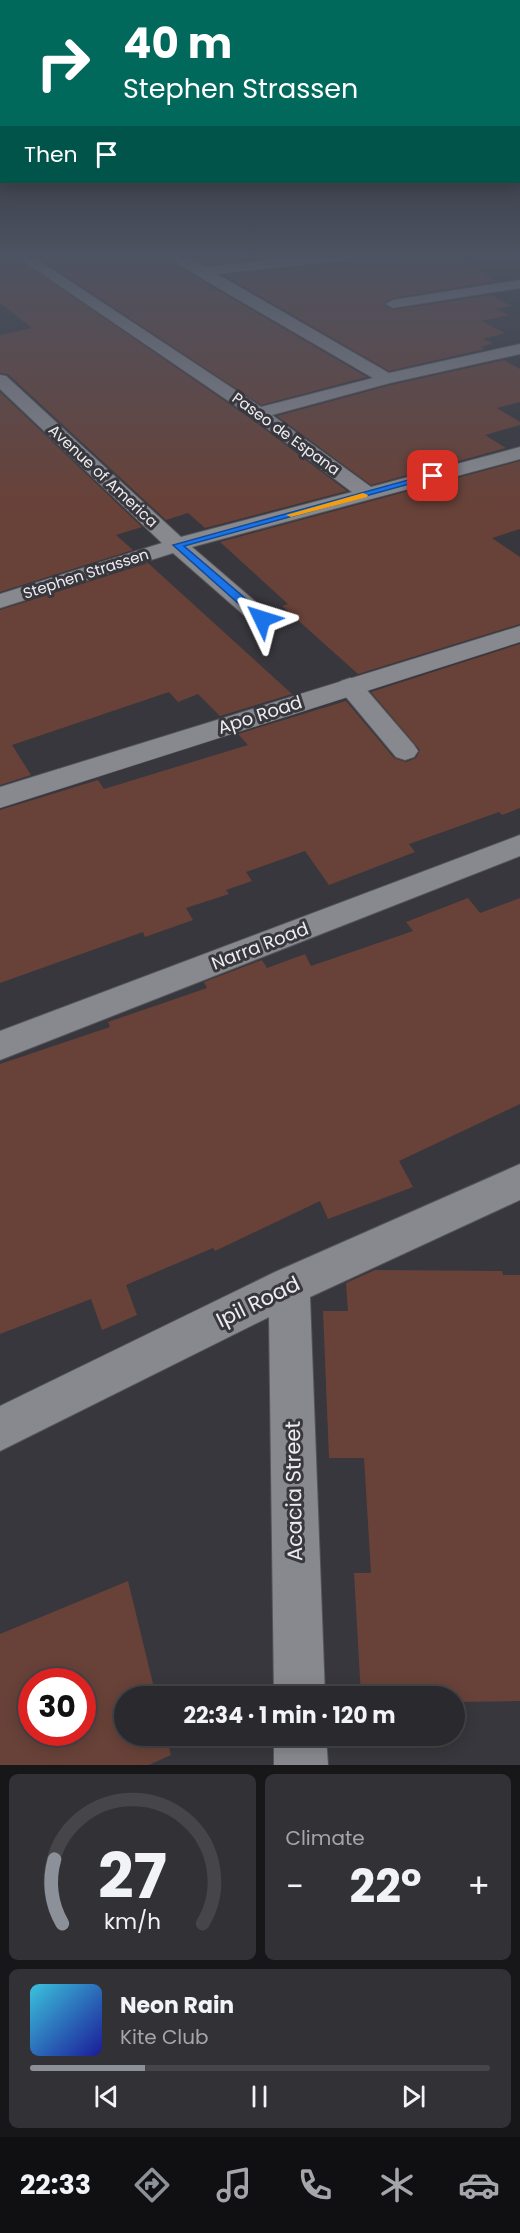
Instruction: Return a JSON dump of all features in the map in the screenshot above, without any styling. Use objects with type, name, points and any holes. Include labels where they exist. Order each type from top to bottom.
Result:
[{"type":"street","name":"Paseo de Espana","points":[[146,338],[258,413],[368,494]]},
{"type":"street","points":[[316,338],[387,379]]},
{"type":"street","points":[[258,413],[387,379],[520,349]]},
{"type":"street","name":"Avenue of America","points":[[0,380],[177,545],[262,619]]},
{"type":"street","name":"Stephen Strassen","points":[[0,601],[177,545],[520,453]]},
{"type":"street","name":"Apo Road","points":[[0,798],[520,634]]},
{"type":"street","points":[[350,686],[405,751]]},
{"type":"street","name":"Narra Road","points":[[0,1046],[519,847]]},
{"type":"street","name":"Ipil Road","points":[[0,1429],[289,1286],[520,1181]]},
{"type":"street","name":"Acacia Street","points":[[289,1286],[300,1686]]},
{"type":"street","points":[[300,1746],[301,1765]]},
{"type":"building","points":[[0,338],[134,338],[251,419],[347,491],[205,528],[188,513],[166,520],[8,374],[0,373]]},
{"type":"building","points":[[160,338],[301,338],[367,377],[261,405]]},
{"type":"building","points":[[333,338],[485,338],[483,339],[493,343],[480,347],[485,349],[389,371]]},
{"type":"building","points":[[504,360],[520,369],[520,402],[497,408],[520,422],[520,425],[485,435],[506,448],[371,485],[277,416],[391,385]]},
{"type":"building","points":[[0,392],[142,527],[116,535],[133,550],[0,592]]},
{"type":"building","points":[[520,461],[520,529],[492,538],[520,557],[520,624],[358,674],[282,606],[288,604],[220,542]]},
{"type":"building","points":[[148,563],[292,694],[220,716],[198,694],[178,702],[169,692],[12,745],[31,775],[0,785],[0,610]]},
{"type":"building","points":[[520,644],[520,808],[502,815],[499,812],[409,844],[415,852],[329,885],[305,851],[246,872],[252,881],[226,890],[229,894],[186,908],[193,920],[145,937],[143,932],[0,983],[0,810],[98,780],[104,789],[248,745],[238,734],[346,701],[394,758],[406,762],[416,758],[420,750],[371,692]]},
{"type":"building","points":[[468,898],[480,913],[520,898],[520,1104],[399,1161],[413,1187],[328,1219],[320,1201],[215,1251],[213,1248],[126,1285],[137,1315],[102,1330],[91,1299],[0,1334],[0,1064],[110,1027],[108,1022],[207,988],[204,982],[262,960],[267,968],[305,954],[311,966],[413,931],[406,922]]},
{"type":"building","points":[[375,1270],[502,1271],[503,1275],[520,1275],[520,1701],[465,1702],[465,1686],[360,1686],[354,1573],[371,1573],[364,1458],[329,1458],[323,1311],[348,1311],[346,1283]]},
{"type":"building","points":[[128,1581],[154,1686],[114,1686],[114,1746],[169,1746],[171,1755],[149,1765],[0,1765],[0,1634]]},
{"type":"slow traffic","points":[[291,515],[363,495]]},
{"type":"route","points":[[262,619],[177,545],[433,476]]}]
